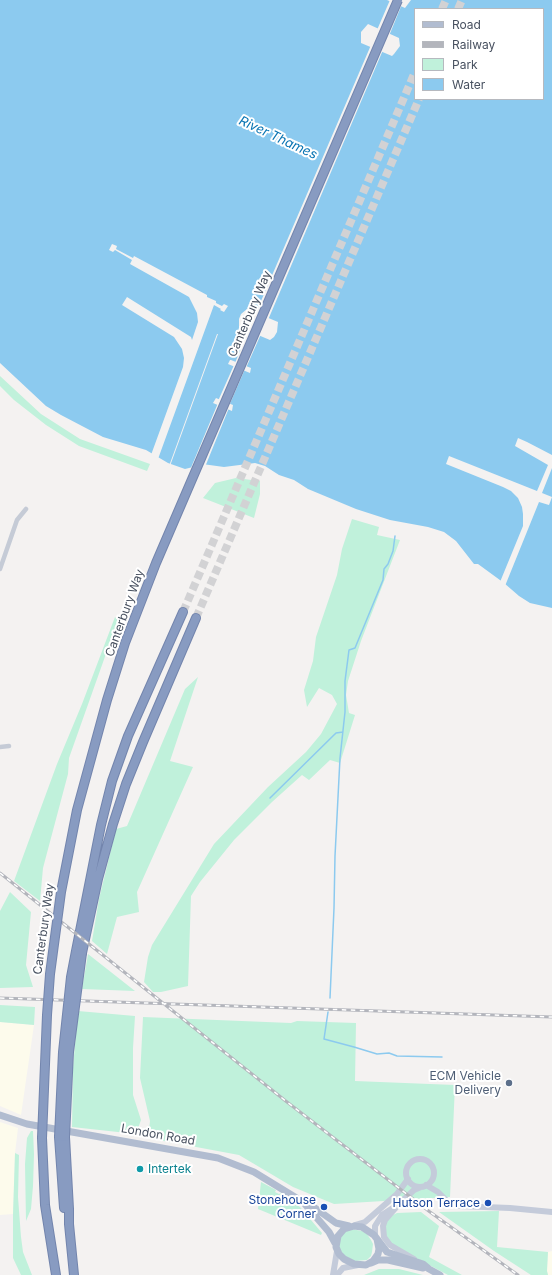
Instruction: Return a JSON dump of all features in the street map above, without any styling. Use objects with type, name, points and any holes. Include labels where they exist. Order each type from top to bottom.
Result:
[{"type":"highway","name":"Canterbury Way","points":[[56,1275],[45,1204],[43,1179],[42,1138],[47,1008],[61,892],[77,810],[106,700],[125,643],[156,564],[398,0]]},
{"type":"highway","points":[[74,1275],[68,1224],[69,1209],[62,1137],[71,1028],[84,928],[100,825],[112,781],[128,736],[183,612]]},
{"type":"highway","points":[[84,928],[105,850],[126,784],[196,618]]},
{"type":"main road","name":"London Road","points":[[0,1115],[26,1124],[218,1158],[254,1172],[303,1202],[308,1203],[339,1225],[351,1226]]},
{"type":"main road","name":"London Road","points":[[303,1202],[329,1232],[336,1247]]},
{"type":"main road","points":[[429,1269],[388,1260],[378,1260],[358,1265],[344,1260],[336,1247],[340,1233],[351,1226],[367,1228],[387,1252],[423,1264],[440,1275]]},
{"type":"main road","points":[[369,1263],[376,1258],[378,1254],[379,1249],[376,1238]]},
{"type":"street","points":[[0,569],[17,520],[26,509]]},
{"type":"street","points":[[0,747],[9,746]]},
{"type":"street","points":[[438,1192],[424,1186],[413,1184],[408,1180],[406,1172],[407,1168],[412,1162],[418,1159],[430,1163],[433,1171],[432,1178],[438,1192],[447,1201],[459,1206],[510,1208],[552,1212]]},
{"type":"street","points":[[415,1261],[411,1257],[390,1245],[384,1237],[383,1226],[385,1220],[399,1204],[414,1190],[424,1186],[432,1178]]},
{"type":"street","points":[[351,1226],[365,1222],[397,1194],[408,1180]]},
{"type":"street","points":[[376,1238],[374,1229],[380,1218],[399,1204]]},
{"type":"street","points":[[333,1275],[336,1247]]},
{"type":"street","points":[[337,1275],[344,1268],[358,1265]]},
{"type":"shaded area","points":[[0,1022],[34,1025],[21,1115],[0,1106]]},
{"type":"shaded area","points":[[0,1122],[18,1128],[15,1153],[13,1214],[0,1215]]},
{"type":"shaded area","points":[[552,1251],[552,1275],[548,1275],[548,1252]]},
{"type":"green space","points":[[0,376],[41,414],[80,439],[150,464],[147,471],[79,446],[46,425],[14,400],[0,386]]},
{"type":"green space","points":[[236,478],[260,481],[260,494],[254,518],[203,498],[215,483]]},
{"type":"green space","points":[[352,519],[379,527],[377,535],[400,540],[361,641],[348,681],[346,695],[349,713],[355,715],[340,763],[330,760],[309,780],[302,775],[272,802],[234,840],[200,882],[191,896],[188,986],[161,992],[153,992],[144,982],[148,957],[152,945],[214,844],[268,787],[306,752],[321,734],[337,704],[332,695],[319,688],[307,707],[304,690],[313,661],[316,637],[337,575],[342,549]]},
{"type":"green space","points":[[115,617],[118,620],[69,758],[68,774],[43,868],[40,901],[14,881],[57,764],[82,704]]},
{"type":"green space","points":[[198,677],[170,761],[193,767],[137,892],[139,912],[117,917],[107,954],[92,941],[99,899],[116,829],[127,826],[185,689]]},
{"type":"green space","points":[[10,892],[31,912],[26,965],[33,987],[0,988],[0,911]]},
{"type":"green space","points":[[88,954],[135,991],[82,989]]},
{"type":"green space","points":[[0,1005],[35,1007],[34,1025],[0,1022]]},
{"type":"green space","points":[[78,1011],[135,1016],[133,1095],[141,1120],[136,1134],[72,1127],[73,1067]]},
{"type":"green space","points":[[143,1017],[291,1023],[297,1021],[356,1023],[355,1081],[455,1085],[450,1197],[334,1204],[293,1187],[239,1155],[148,1138],[150,1121],[140,1078]]},
{"type":"green space","points":[[31,1131],[33,1131],[34,1154],[33,1186],[31,1209],[26,1221],[25,1164],[27,1138]]},
{"type":"green space","points":[[15,1153],[19,1155],[18,1197],[23,1252],[32,1275],[21,1275],[13,1258]]},
{"type":"green space","points":[[261,1182],[276,1190],[275,1192],[279,1194],[281,1193],[300,1207],[322,1233],[321,1235],[258,1209]]},
{"type":"green space","points":[[499,1211],[497,1247],[548,1252],[548,1275],[531,1275],[439,1212]]},
{"type":"green space","points":[[421,1212],[439,1226],[429,1257],[462,1275],[448,1275],[393,1246],[385,1236],[385,1225],[389,1217],[397,1213]]},
{"type":"green space","points":[[351,1229],[362,1231],[367,1234],[371,1240],[373,1244],[372,1252],[371,1256],[367,1260],[355,1261],[345,1256],[339,1249],[339,1239],[343,1232]]},
{"type":"green space","points":[[379,1269],[399,1269],[423,1275],[364,1275]]},
{"type":"water","name":"River Thames","points":[[0,0],[387,0],[405,8],[411,0],[552,0],[552,608],[530,603],[519,596],[478,564],[474,564],[456,541],[444,532],[428,527],[390,520],[356,509],[308,489],[294,480],[279,475],[265,466],[255,463],[224,467],[195,463],[193,467],[185,469],[168,463],[146,450],[103,437],[46,406],[0,363]],"holes":[[[368,24],[399,38],[400,46],[392,56],[361,43],[361,32]],[[247,309],[278,322],[277,332],[274,337],[270,340],[239,327],[239,319],[241,314]],[[231,360],[251,368],[250,373],[228,364]],[[216,398],[233,405],[232,411],[213,403]]]},
{"type":"pier","points":[[390,0],[402,4],[389,36],[377,30]]},
{"type":"pier","points":[[371,45],[383,50],[268,320],[255,315]]},
{"type":"pier","points":[[112,244],[117,246],[116,249],[133,258],[134,256],[207,295],[207,297],[216,301],[216,303],[222,306],[224,304],[228,306],[224,312],[214,305],[158,459],[151,455],[183,367],[184,358],[182,349],[174,337],[122,305],[127,297],[191,337],[192,340],[198,322],[197,313],[189,297],[130,264],[132,260],[115,250],[113,252],[109,250]]},
{"type":"pier","points":[[249,329],[261,334],[246,368],[235,363]]},
{"type":"pier","points":[[217,334],[218,334],[169,466]]},
{"type":"pier","points":[[234,365],[245,369],[229,406],[218,401]]},
{"type":"pier","points":[[218,403],[229,408],[205,467],[196,465],[194,469],[190,470]]},
{"type":"pier","points":[[518,438],[552,455],[552,468],[542,493],[552,497],[549,505],[539,502],[505,586],[500,582],[523,526],[522,507],[518,498],[511,491],[503,487],[446,464],[449,456],[537,491],[548,465],[515,446]]},
{"type":"waterway","points":[[330,998],[340,758],[345,712],[345,681],[349,650],[355,648],[383,580],[384,569],[388,564],[393,551],[395,536]]},
{"type":"waterway","points":[[270,798],[336,733],[343,732]]},
{"type":"waterway","points":[[328,1012],[324,1039],[377,1054],[389,1053],[397,1056],[442,1057]]},
{"type":"tunnel","points":[[442,8],[446,0]]},
{"type":"tunnel","points":[[458,8],[462,0]]},
{"type":"tunnel","points":[[183,612],[414,74]]},
{"type":"tunnel","points":[[196,618],[419,100]]},
{"type":"railway","points":[[0,873],[287,1102],[430,1212],[518,1275]]},
{"type":"railway","points":[[0,998],[552,1017]]},
{"type":"place","name":"ECM Vehicle Delivery","points":[[509,1083]]},
{"type":"place","name":"Intertek","points":[[140,1169]]},
{"type":"place","name":"Hutson Terrace","points":[[488,1203]]},
{"type":"place","name":"Stonehouse Corner","points":[[324,1207]]}]
